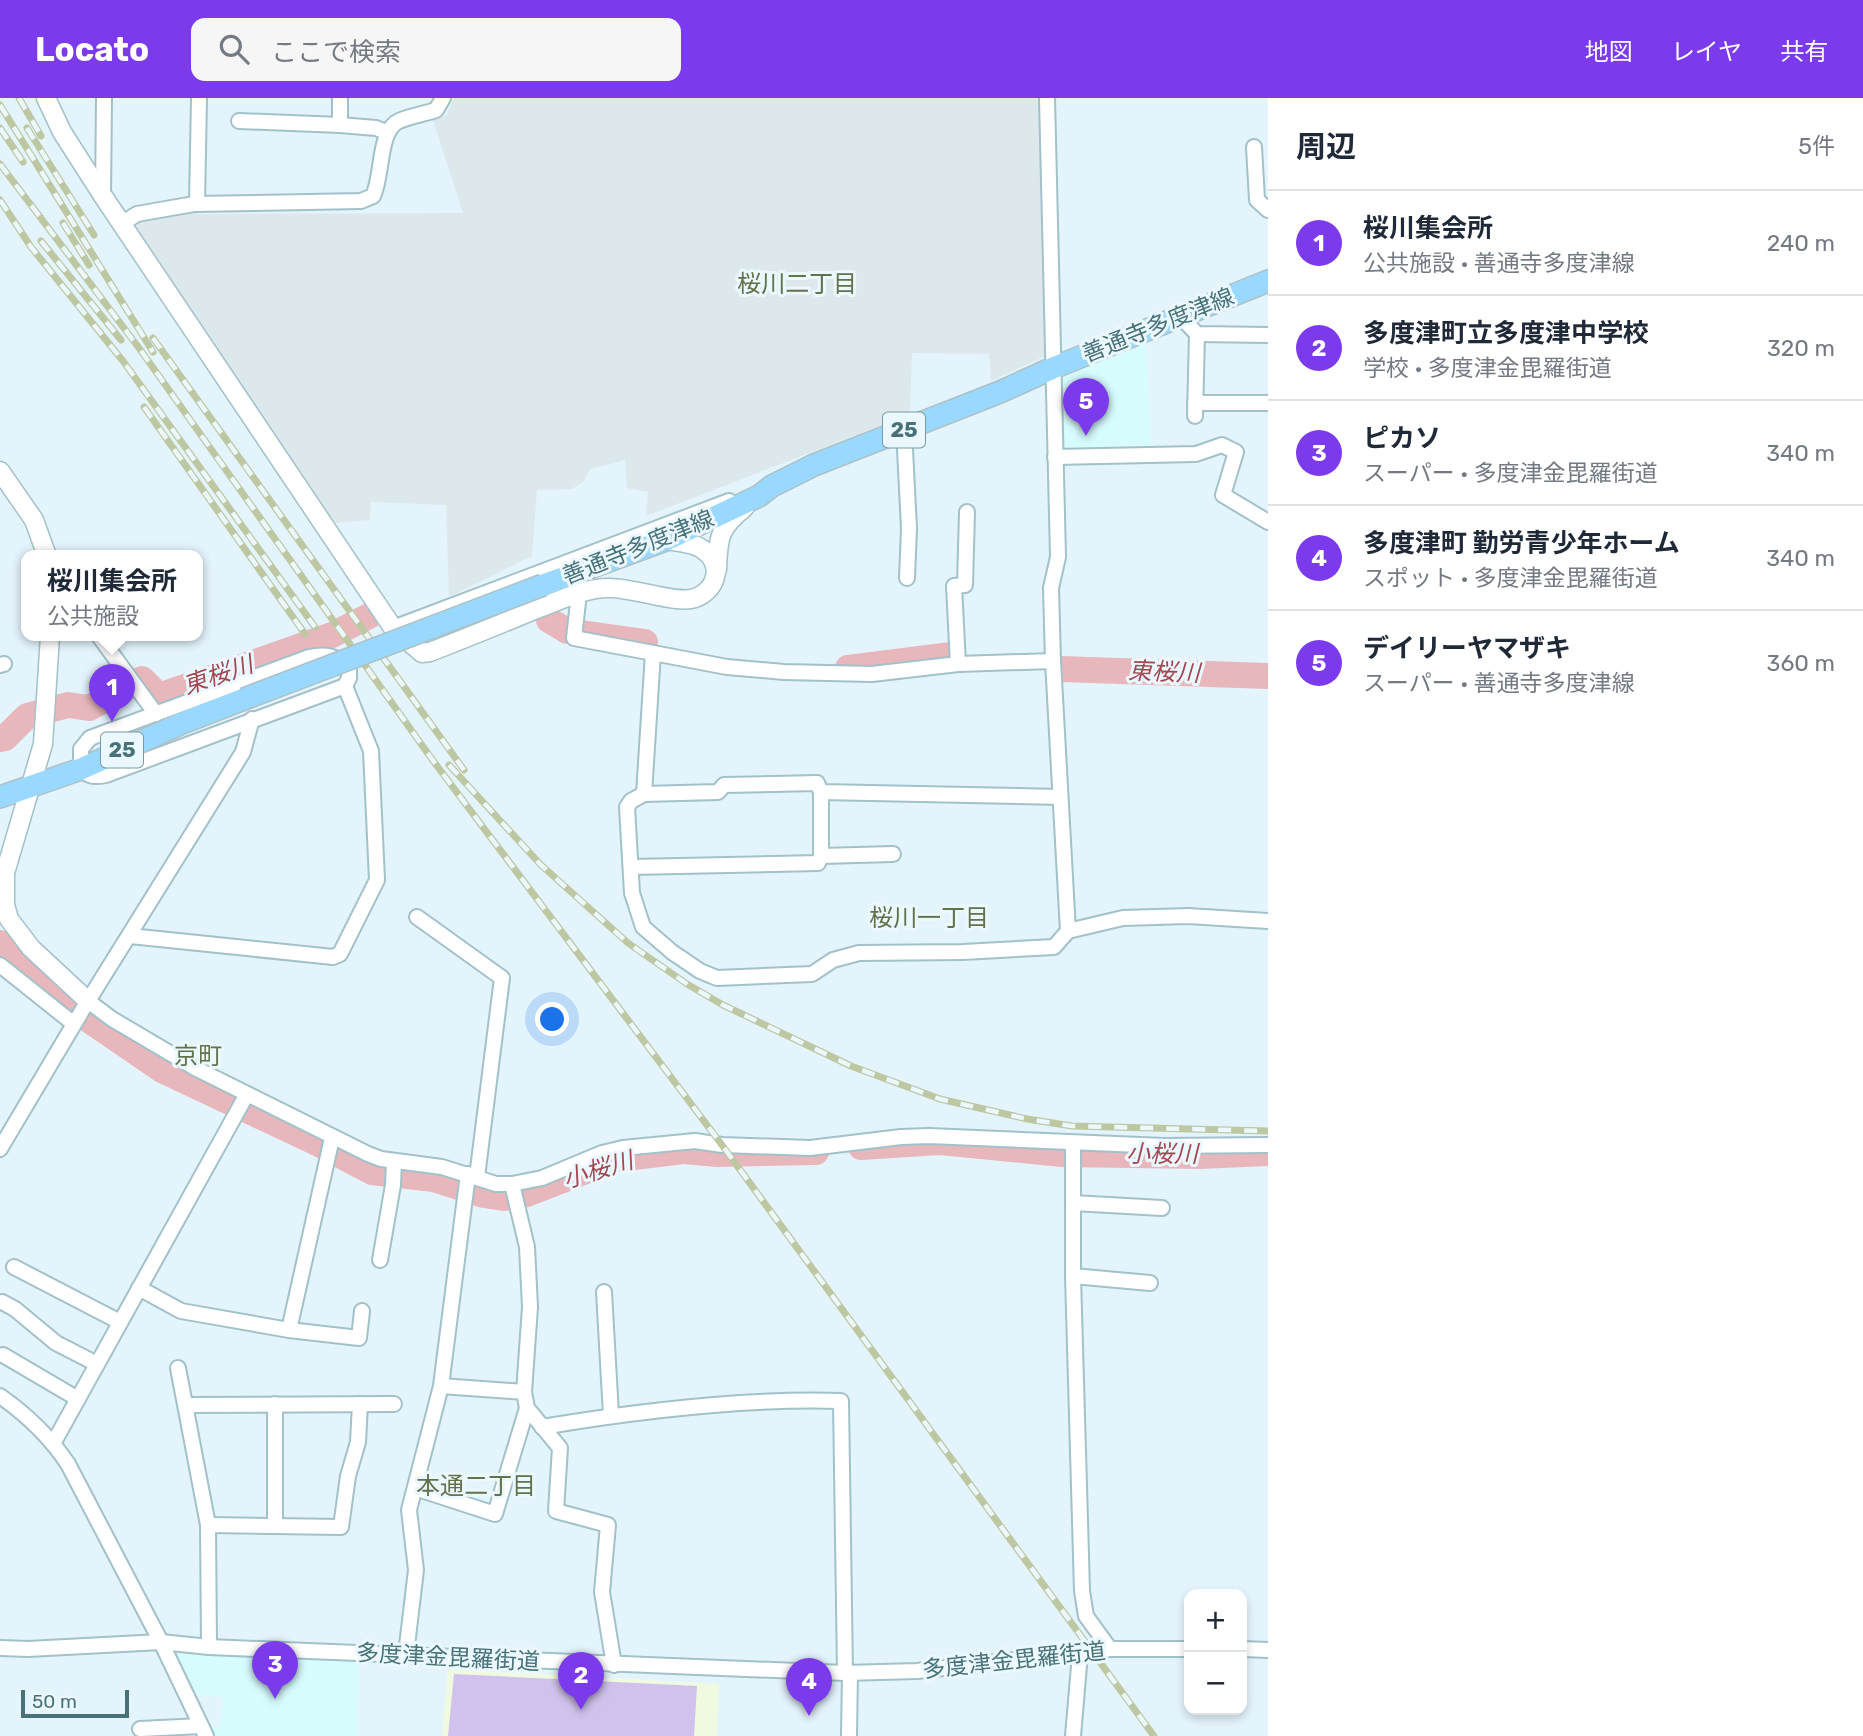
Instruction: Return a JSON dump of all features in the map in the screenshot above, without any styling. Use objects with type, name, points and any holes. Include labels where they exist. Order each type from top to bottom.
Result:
[{"type":"main road","name":"善通寺多度津線","points":[[0,797],[81,769],[182,723],[248,709],[543,585],[666,540],[814,465],[1000,392],[1268,281]]},
{"type":"street","points":[[46,98],[62,132],[103,195],[393,628],[422,653],[579,593],[606,587],[640,590],[675,599],[693,599],[704,593],[714,582],[718,541],[722,530],[730,519],[765,491]]},
{"type":"street","points":[[103,195],[104,98]]},
{"type":"street","points":[[197,204],[199,98]]},
{"type":"street","points":[[340,98],[340,125]]},
{"type":"street","points":[[123,223],[137,214],[197,204],[361,201],[373,196],[378,186],[386,132],[396,122],[436,110],[443,98]]},
{"type":"street","points":[[1047,98],[1058,557],[1051,588],[1052,661],[1068,931]]},
{"type":"street","points":[[239,121],[340,125],[376,128],[386,132]]},
{"type":"street","points":[[1254,147],[1257,201],[1268,210]]},
{"type":"street","points":[[1180,316],[1197,334],[1195,410],[1268,403]]},
{"type":"street","points":[[1197,334],[1268,335]]},
{"type":"street","points":[[904,430],[909,528],[907,578]]},
{"type":"street","points":[[1055,457],[1196,454],[1222,445],[1236,452],[1223,495],[1268,522]]},
{"type":"street","points":[[0,471],[34,520],[45,550]]},
{"type":"street","points":[[393,628],[680,517],[765,491]]},
{"type":"street","points":[[958,664],[954,586],[965,585],[967,512]]},
{"type":"street","points":[[666,540],[701,548],[712,557],[717,569]]},
{"type":"street","points":[[579,593],[574,638],[727,667],[784,672],[872,674],[958,664],[1052,661]]},
{"type":"street","points":[[50,641],[43,744],[5,873],[5,905],[10,919],[32,948],[85,1005],[171,1054],[243,1103],[330,1146],[368,1154],[394,1164],[442,1167],[469,1182],[496,1184],[513,1193],[527,1247],[530,1307],[524,1392],[527,1408],[495,1514],[415,1488]]},
{"type":"street","points":[[103,641],[156,713]]},
{"type":"street","points":[[644,794],[653,653]]},
{"type":"street","points":[[81,769],[81,749],[90,738],[156,713],[309,657],[321,655],[341,661],[349,668],[349,678],[345,686],[372,751],[377,880],[340,954],[334,957],[130,936]]},
{"type":"street","points":[[0,1147],[243,752],[248,709],[345,686]]},
{"type":"street","points":[[631,867],[818,863],[821,856],[821,792],[817,783],[724,785],[718,792],[644,794],[627,807],[632,893],[643,927],[672,952],[700,971],[717,978],[812,974],[833,960],[859,953],[962,952],[1054,947],[1068,931],[1123,918],[1188,916],[1268,922]]},
{"type":"street","points":[[821,792],[1060,797]]},
{"type":"street","points":[[821,856],[893,854]]},
{"type":"street","points":[[406,1654],[416,1570],[409,1510],[441,1386],[469,1182],[502,978],[417,917]]},
{"type":"street","points":[[0,965],[74,1023]]},
{"type":"street","points":[[54,1442],[243,1103]]},
{"type":"street","points":[[513,1193],[541,1178],[602,1153],[623,1148],[695,1141],[722,1145],[810,1148],[929,1136],[1073,1153],[1164,1146],[1268,1145]]},
{"type":"street","points":[[289,1330],[330,1146]]},
{"type":"street","points":[[1073,1153],[1073,1276],[1082,1591],[1086,1616],[1110,1649]]},
{"type":"street","points":[[380,1260],[394,1164]]},
{"type":"street","points":[[1073,1203],[1162,1208]]},
{"type":"street","points":[[14,1267],[120,1322]]},
{"type":"street","points":[[1073,1276],[1150,1283]]},
{"type":"street","points":[[139,1289],[181,1311],[289,1330],[359,1338],[362,1311]]},
{"type":"street","points":[[604,1292],[611,1415]]},
{"type":"street","points":[[2,1302],[15,1309],[56,1343],[97,1364]]},
{"type":"street","points":[[3,1355],[78,1399]]},
{"type":"street","points":[[178,1368],[208,1525],[209,1647]]},
{"type":"street","points":[[441,1386],[524,1392]]},
{"type":"street","points":[[0,1396],[54,1442],[68,1464],[204,1731],[140,1729]]},
{"type":"street","points":[[542,1427],[611,1415],[796,1400],[841,1401],[849,1736]]},
{"type":"street","points":[[275,1404],[275,1526]]},
{"type":"street","points":[[208,1525],[341,1527],[348,1476],[358,1442],[360,1404]]},
{"type":"street","points":[[186,1405],[394,1404]]},
{"type":"street","points":[[527,1408],[560,1448],[556,1511],[608,1525],[602,1592],[614,1665]]},
{"type":"street","name":"多度津金毘羅街道","points":[[0,1648],[161,1642],[209,1647],[848,1673],[917,1671],[1110,1649],[1184,1649]]},
{"type":"street","points":[[1247,1650],[1268,1650]]},
{"type":"street","points":[[1073,1736],[1080,1654]]},
{"type":"shaded area","points":[[454,98],[1042,98],[1048,355],[991,381],[989,354],[912,353],[910,414],[646,516],[648,492],[627,488],[625,460],[590,469],[584,481],[572,489],[537,490],[532,556],[449,597],[446,505],[371,502],[370,520],[335,523],[156,264],[136,229],[139,222],[157,215],[196,211],[197,214],[463,213],[433,120],[446,116]]},
{"type":"shaded area","points":[[1146,344],[1151,448],[1102,451],[1060,446],[1060,377]]},
{"type":"shaded area","points":[[181,1651],[356,1659],[357,1736],[210,1736],[205,1726],[220,1728],[223,1697],[188,1694],[177,1660]]},
{"type":"shaded area","points":[[448,1669],[719,1684],[717,1736],[442,1736]]},
{"type":"shaded area","points":[[454,1674],[697,1686],[694,1736],[448,1736]]},
{"type":"waterway","name":"東桜川","points":[[0,739],[5,738],[27,716],[68,705],[89,708],[142,679],[159,696],[332,635],[369,616]]},
{"type":"waterway","name":"東桜川","points":[[549,620],[567,631],[645,642]]},
{"type":"waterway","name":"東桜川","points":[[848,668],[951,655]]},
{"type":"waterway","name":"東桜川","points":[[1061,669],[1268,676]]},
{"type":"waterway","name":"小桜川","points":[[0,943],[67,1005],[162,1070],[372,1172],[434,1179],[484,1195],[504,1198],[527,1194],[617,1159],[684,1151],[717,1154],[816,1152]]},
{"type":"waterway","name":"小桜川","points":[[861,1147],[940,1142],[1062,1154],[1199,1156],[1268,1153]]},
{"type":"railway","points":[[19,98],[41,136]]},
{"type":"railway","points":[[0,105],[153,352]]},
{"type":"railway","points":[[0,128],[23,162]]},
{"type":"railway","points":[[27,128],[94,235]]},
{"type":"railway","points":[[0,164],[139,348],[434,762],[722,1145],[1154,1736]]},
{"type":"railway","points":[[0,200],[31,247],[123,361],[315,627]]},
{"type":"railway","points":[[63,223],[89,265]]},
{"type":"railway","points":[[41,241],[121,340]]},
{"type":"railway","points":[[153,338],[464,770]]},
{"type":"railway","points":[[144,407],[305,634]]},
{"type":"railway","points":[[449,765],[541,865],[628,943],[723,1005],[851,1066],[940,1099],[1027,1119],[1072,1126],[1268,1131]]},
{"type":"place","name":"デイリーヤマザキ","points":[[1086,436]]},
{"type":"place","name":"桜川集会所","points":[[112,722]]},
{"type":"place","name":"ピカソ","points":[[275,1699]]},
{"type":"place","name":"多度津町立多度津中学校","points":[[581,1710]]},
{"type":"place","name":"多度津町 勤労青少年ホーム","points":[[809,1716]]},
{"type":"district","name":"桜川二丁目","points":[[797,284]]},
{"type":"district","name":"桜川一丁目","points":[[929,918]]},
{"type":"district","name":"京町","points":[[198,1056]]},
{"type":"district","name":"本通二丁目","points":[[476,1486]]}]
